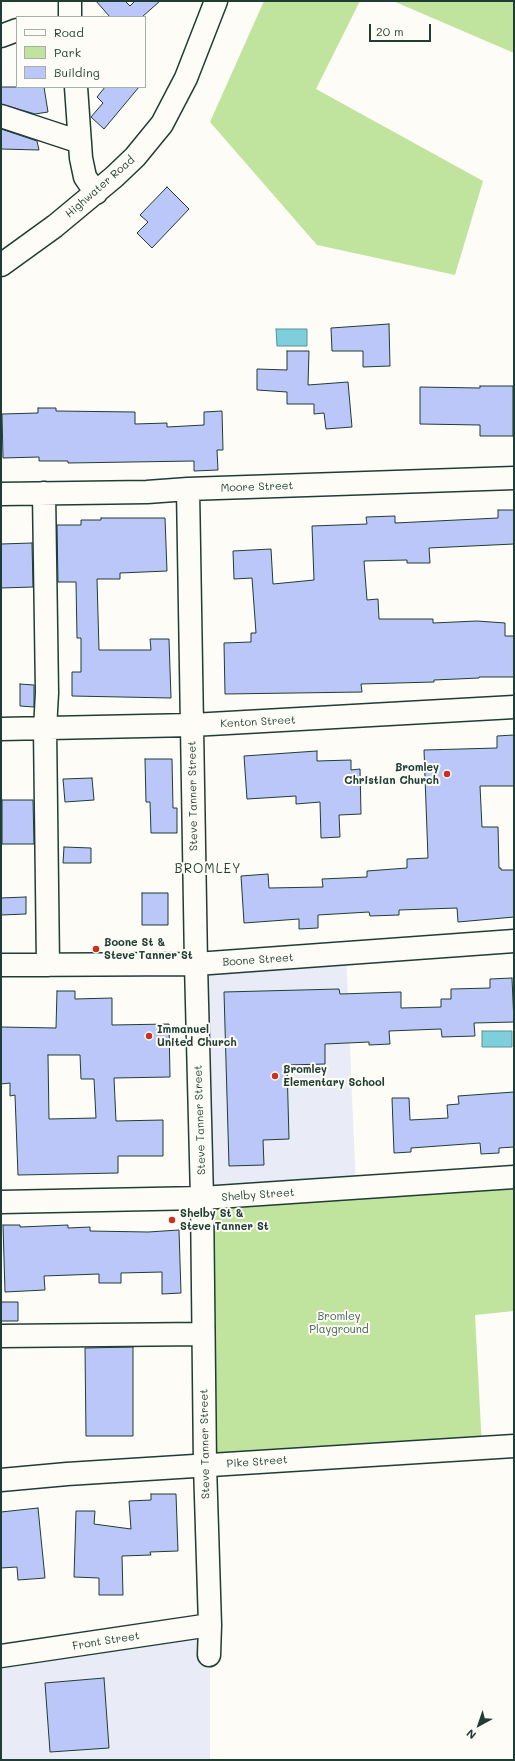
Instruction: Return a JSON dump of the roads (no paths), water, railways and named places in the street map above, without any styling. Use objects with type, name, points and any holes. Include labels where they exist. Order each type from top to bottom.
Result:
[{"type":"street","name":"Highwater Road","points":[[1,265],[55,226],[96,193],[135,157],[162,124],[186,78],[216,1]]},
{"type":"street","points":[[1,36],[16,30]]},
{"type":"street","points":[[76,88],[81,158],[85,177],[96,193]]},
{"type":"street","points":[[1,116],[80,142]]},
{"type":"street","name":"Moore Street","points":[[1,494],[147,492],[188,489],[514,478]]},
{"type":"street","name":"Steve Tanner Street","points":[[188,489],[196,964],[202,1198],[205,1465],[210,1655]]},
{"type":"street","points":[[44,493],[47,693],[45,729],[48,965]]},
{"type":"street","name":"Kenton Street","points":[[1,729],[192,725],[514,707]]},
{"type":"street","name":"Boone Street","points":[[1,966],[196,964],[514,941]]},
{"type":"street","name":"Shelby Street","points":[[1,1202],[202,1198],[514,1177]]},
{"type":"street","points":[[1,1336],[203,1334]]},
{"type":"street","name":"Pike Street","points":[[1,1480],[67,1474],[514,1446]]},
{"type":"street","name":"Front Street","points":[[1,1656],[210,1625]]},
{"type":"water","points":[[276,329],[307,329],[307,346],[277,346]]},
{"type":"water","points":[[482,1031],[512,1031],[512,1047],[482,1047]]},
{"type":"place","name":"Bromley Christian Church","points":[[447,774]]},
{"type":"place","name":"Boone St & Steve Tanner St","points":[[96,949]]},
{"type":"place","name":"Immanuel United Church","points":[[149,1036]]},
{"type":"place","name":"Bromley Elementary School","points":[[275,1076]]},
{"type":"place","name":"Shelby St & Steve Tanner St","points":[[172,1220]]},
{"type":"district","name":"BROMLEY","points":[[208,869]]},
{"type":"park label","name":"Bromley Playground","points":[[339,1323]]}]
